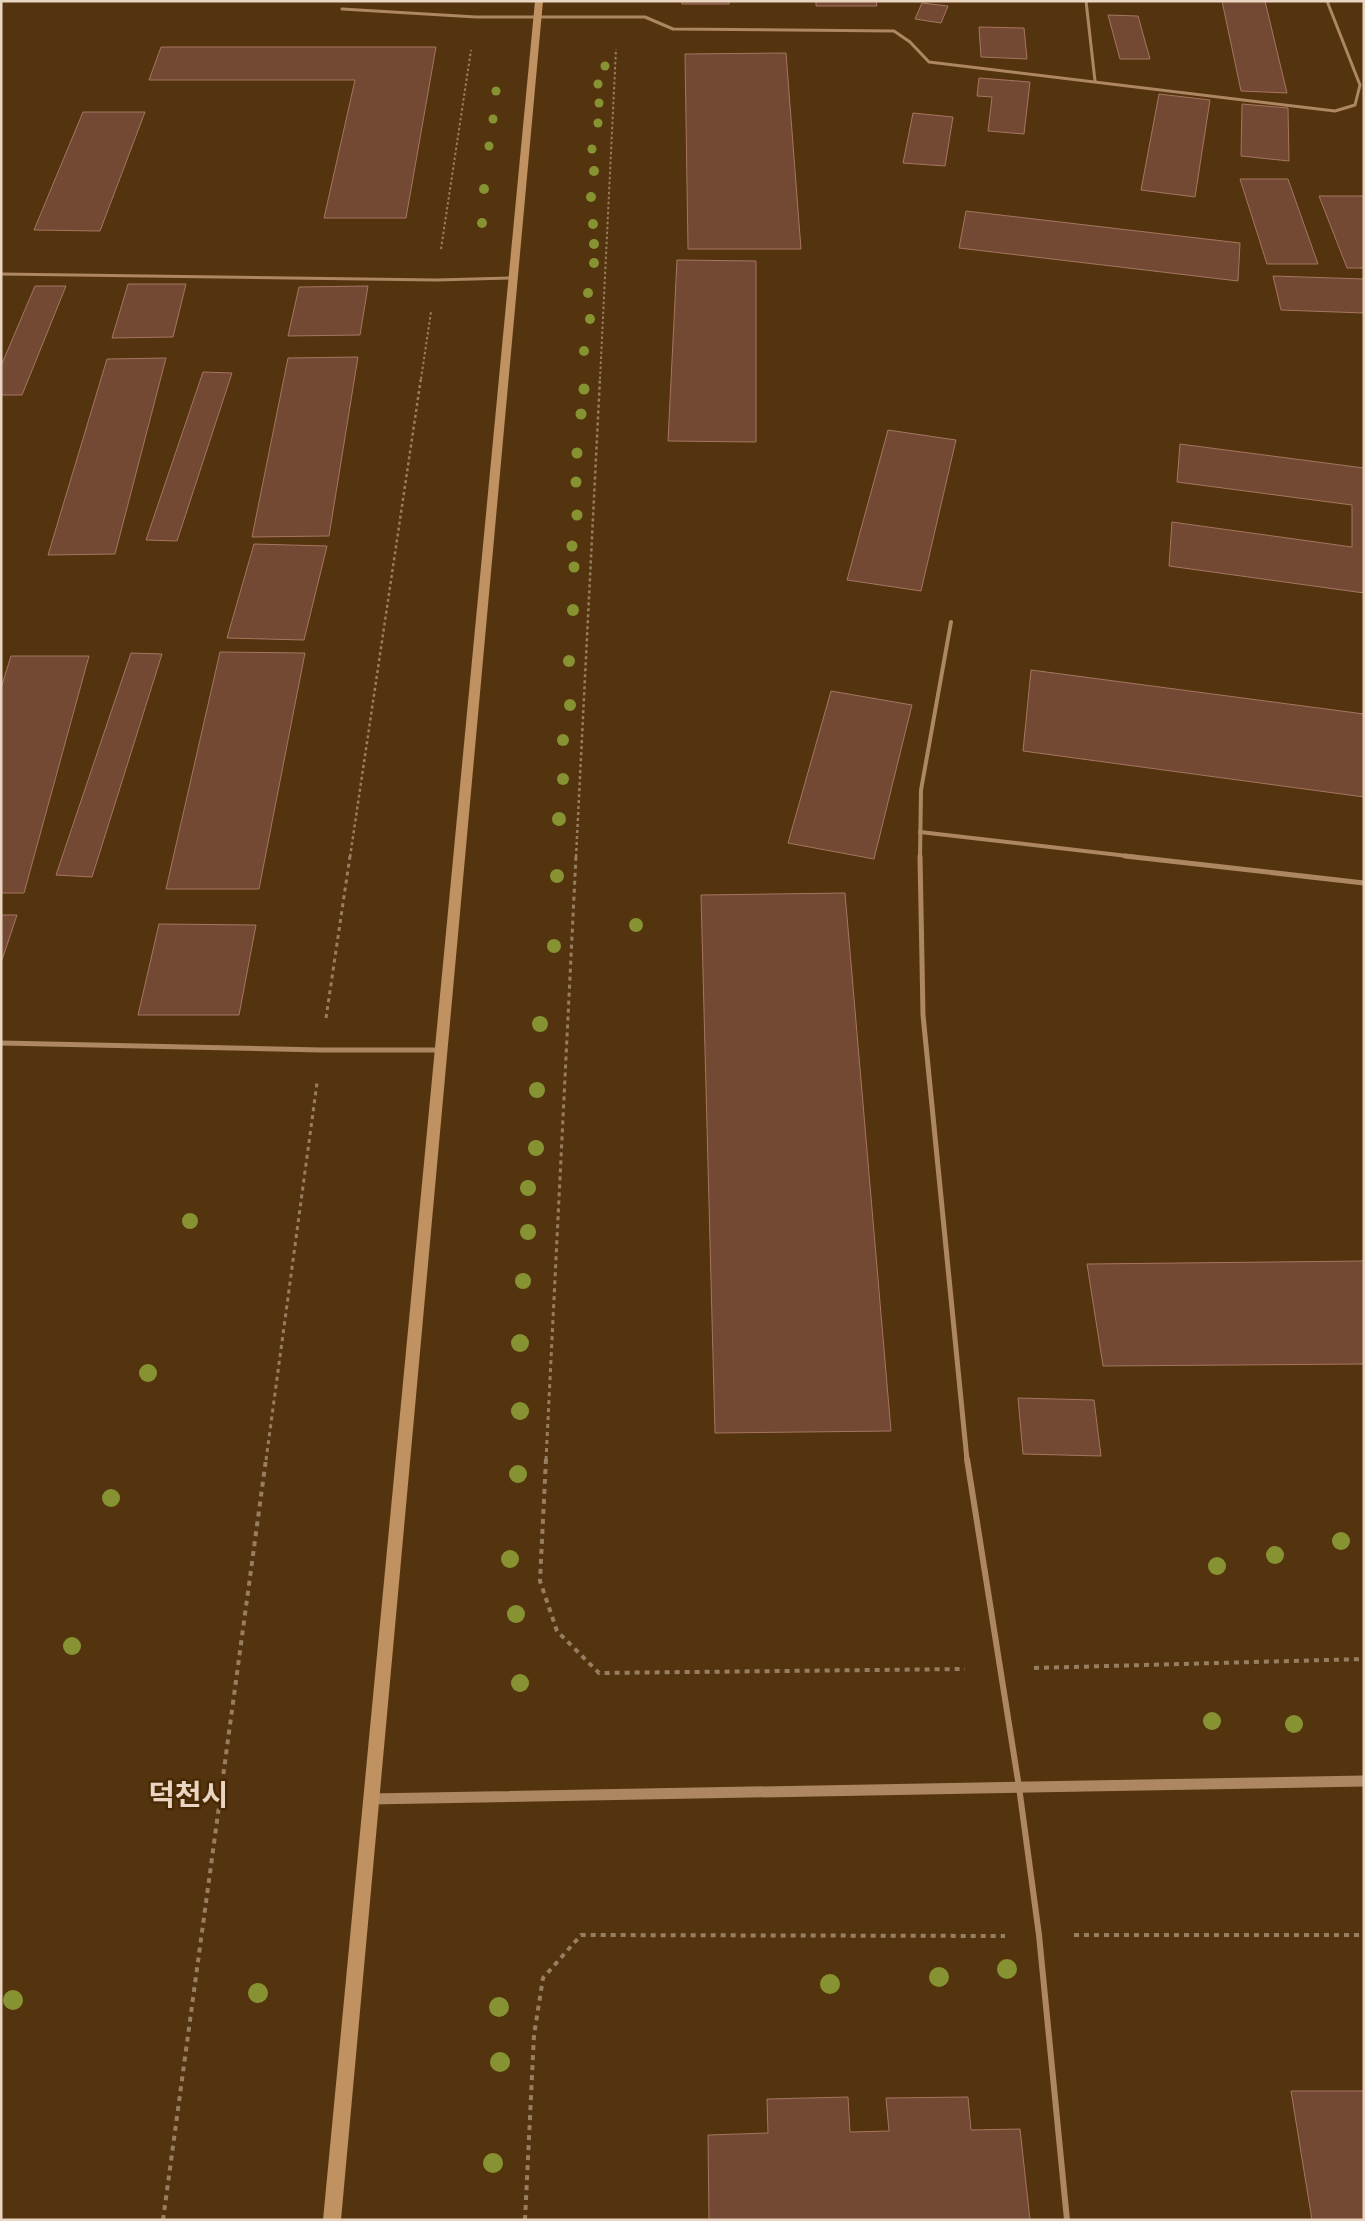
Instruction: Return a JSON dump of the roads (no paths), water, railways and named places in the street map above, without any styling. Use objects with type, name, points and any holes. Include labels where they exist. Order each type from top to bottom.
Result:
[{"type":"main road","points":[[332,2220],[540,1]]},
{"type":"street","points":[[1086,1],[1095,81]]},
{"type":"street","points":[[342,9],[476,17],[646,17],[673,30],[894,30],[910,42],[929,62],[1334,110],[1355,105],[1360,85],[1327,1]]},
{"type":"street","points":[[1,274],[436,280],[514,278]]},
{"type":"street","points":[[951,622],[921,790],[919,894],[923,1015],[968,1468],[1019,1787],[1039,1936],[1067,2220]]},
{"type":"street","points":[[920,832],[1364,883]]},
{"type":"street","points":[[1,1043],[321,1050],[441,1050]]},
{"type":"street","points":[[370,1799],[1364,1781]]},
{"type":"district","name":"덕천시","points":[[188,1795]]}]
